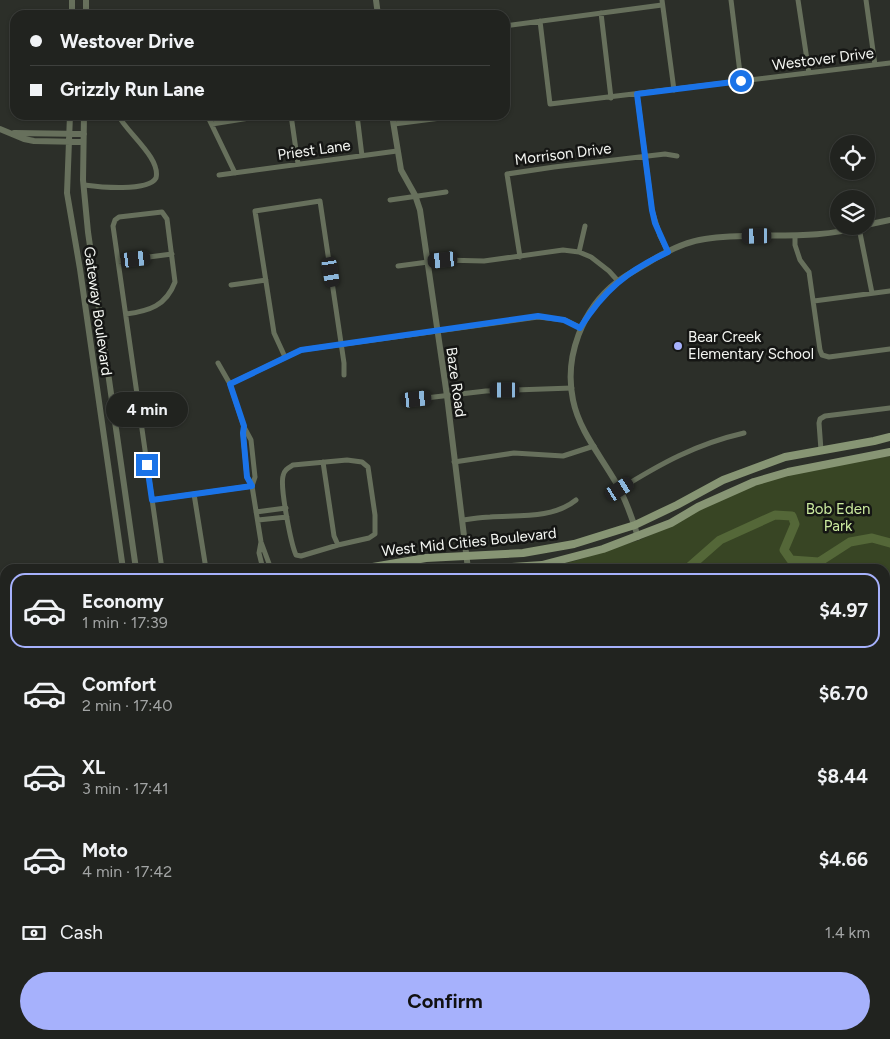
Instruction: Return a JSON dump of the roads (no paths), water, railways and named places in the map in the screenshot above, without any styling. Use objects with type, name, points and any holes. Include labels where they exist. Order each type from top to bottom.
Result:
[{"type":"main road","name":"West Mid Cities Boulevard","points":[[389,564],[411,560],[523,553],[574,544],[635,524],[677,505],[723,480],[785,457],[890,437]]},
{"type":"main road","name":"West Mid Cities Boulevard","points":[[546,564],[603,549],[638,537],[671,524],[698,507],[754,482],[788,472],[890,452]]},
{"type":"street","points":[[731,0],[741,81]]},
{"type":"street","points":[[798,0],[809,73]]},
{"type":"street","points":[[866,0],[875,65]]},
{"type":"street","points":[[510,25],[662,3],[674,90]]},
{"type":"street","points":[[601,13],[611,98]]},
{"type":"street","name":"Westover Drive","points":[[540,21],[550,104],[890,63]]},
{"type":"street","points":[[637,94],[652,210],[655,223],[668,252]]},
{"type":"street","name":"Gateway Boulevard","points":[[70,120],[67,193],[79,259],[122,564]]},
{"type":"street","name":"Gateway Boulevard","points":[[84,120],[84,185],[88,232],[135,564]]},
{"type":"street","points":[[84,185],[100,188],[129,187],[155,181],[157,172],[154,163],[121,120]]},
{"type":"street","points":[[210,120],[235,173]]},
{"type":"street","points":[[212,124],[237,120]]},
{"type":"street","points":[[292,120],[298,164]]},
{"type":"street","points":[[358,120],[362,156]]},
{"type":"street","name":"Baze Road","points":[[393,120],[401,170],[416,195],[420,210],[436,331],[447,396],[468,564]]},
{"type":"street","points":[[394,124],[415,120]]},
{"type":"street","points":[[0,129],[10,133],[69,138],[84,142]]},
{"type":"street","points":[[69,138],[84,134]]},
{"type":"street","name":"Priest Lane","points":[[219,175],[397,151]]},
{"type":"street","points":[[645,157],[665,154],[677,156]]},
{"type":"street","name":"Morrison Drive","points":[[520,256],[508,174],[645,157]]},
{"type":"street","points":[[390,200],[446,192]]},
{"type":"street","points":[[285,357],[274,333],[255,211],[320,201],[344,375]]},
{"type":"street","points":[[126,314],[154,308],[175,282],[167,219],[162,212],[122,216],[115,220],[113,226],[161,564]]},
{"type":"street","points":[[875,223],[890,220]]},
{"type":"street","points":[[579,252],[585,226]]},
{"type":"street","points":[[638,537],[630,508],[578,417],[572,388],[571,362],[580,328],[598,302],[618,281],[650,261],[691,241],[706,238],[795,236],[830,232]]},
{"type":"street","points":[[864,235],[872,293]]},
{"type":"street","points":[[795,236],[800,260],[809,272],[820,350],[824,356],[829,357],[890,349]]},
{"type":"street","points":[[398,266],[443,260],[484,261],[564,250],[579,252],[602,265],[618,281]]},
{"type":"street","points":[[118,261],[172,254]]},
{"type":"street","points":[[231,285],[266,280]]},
{"type":"street","points":[[814,301],[890,290]]},
{"type":"street","points":[[230,384],[301,350],[538,316],[564,320],[580,328]]},
{"type":"street","points":[[218,363],[230,384],[244,426],[247,477],[252,486],[261,542],[269,564]]},
{"type":"street","points":[[417,399],[486,390],[572,388]]},
{"type":"street","points":[[822,450],[818,423],[820,419],[825,416],[890,408]]},
{"type":"street","points":[[101,418],[140,412]]},
{"type":"street","points":[[620,489],[675,456],[703,444],[744,433]]},
{"type":"street","points":[[454,462],[514,453],[563,456],[594,446]]},
{"type":"street","points":[[347,460],[365,464],[368,467],[375,515],[375,534],[368,538],[301,556],[296,555],[292,547],[282,477],[286,469],[293,465],[324,462],[347,460]]},
{"type":"street","points":[[324,462],[334,536],[338,545]]},
{"type":"street","points":[[152,500],[252,486]]},
{"type":"street","points":[[194,494],[205,564]]},
{"type":"street","points":[[462,520],[534,515],[561,509],[576,500]]},
{"type":"street","points":[[256,512],[286,508]]},
{"type":"street","points":[[258,520],[287,517]]},
{"type":"street","points":[[261,542],[259,552],[262,564]]},
{"type":"waterway","points":[[693,564],[720,540],[775,515],[792,516],[795,524],[784,550],[791,560],[819,562],[850,542],[872,538],[890,543]]},
{"type":"place","name":"Bear Creek Elementary School","points":[[678,346]]},
{"type":"park label","name":"Bob Eden Park","points":[[838,518]]}]
